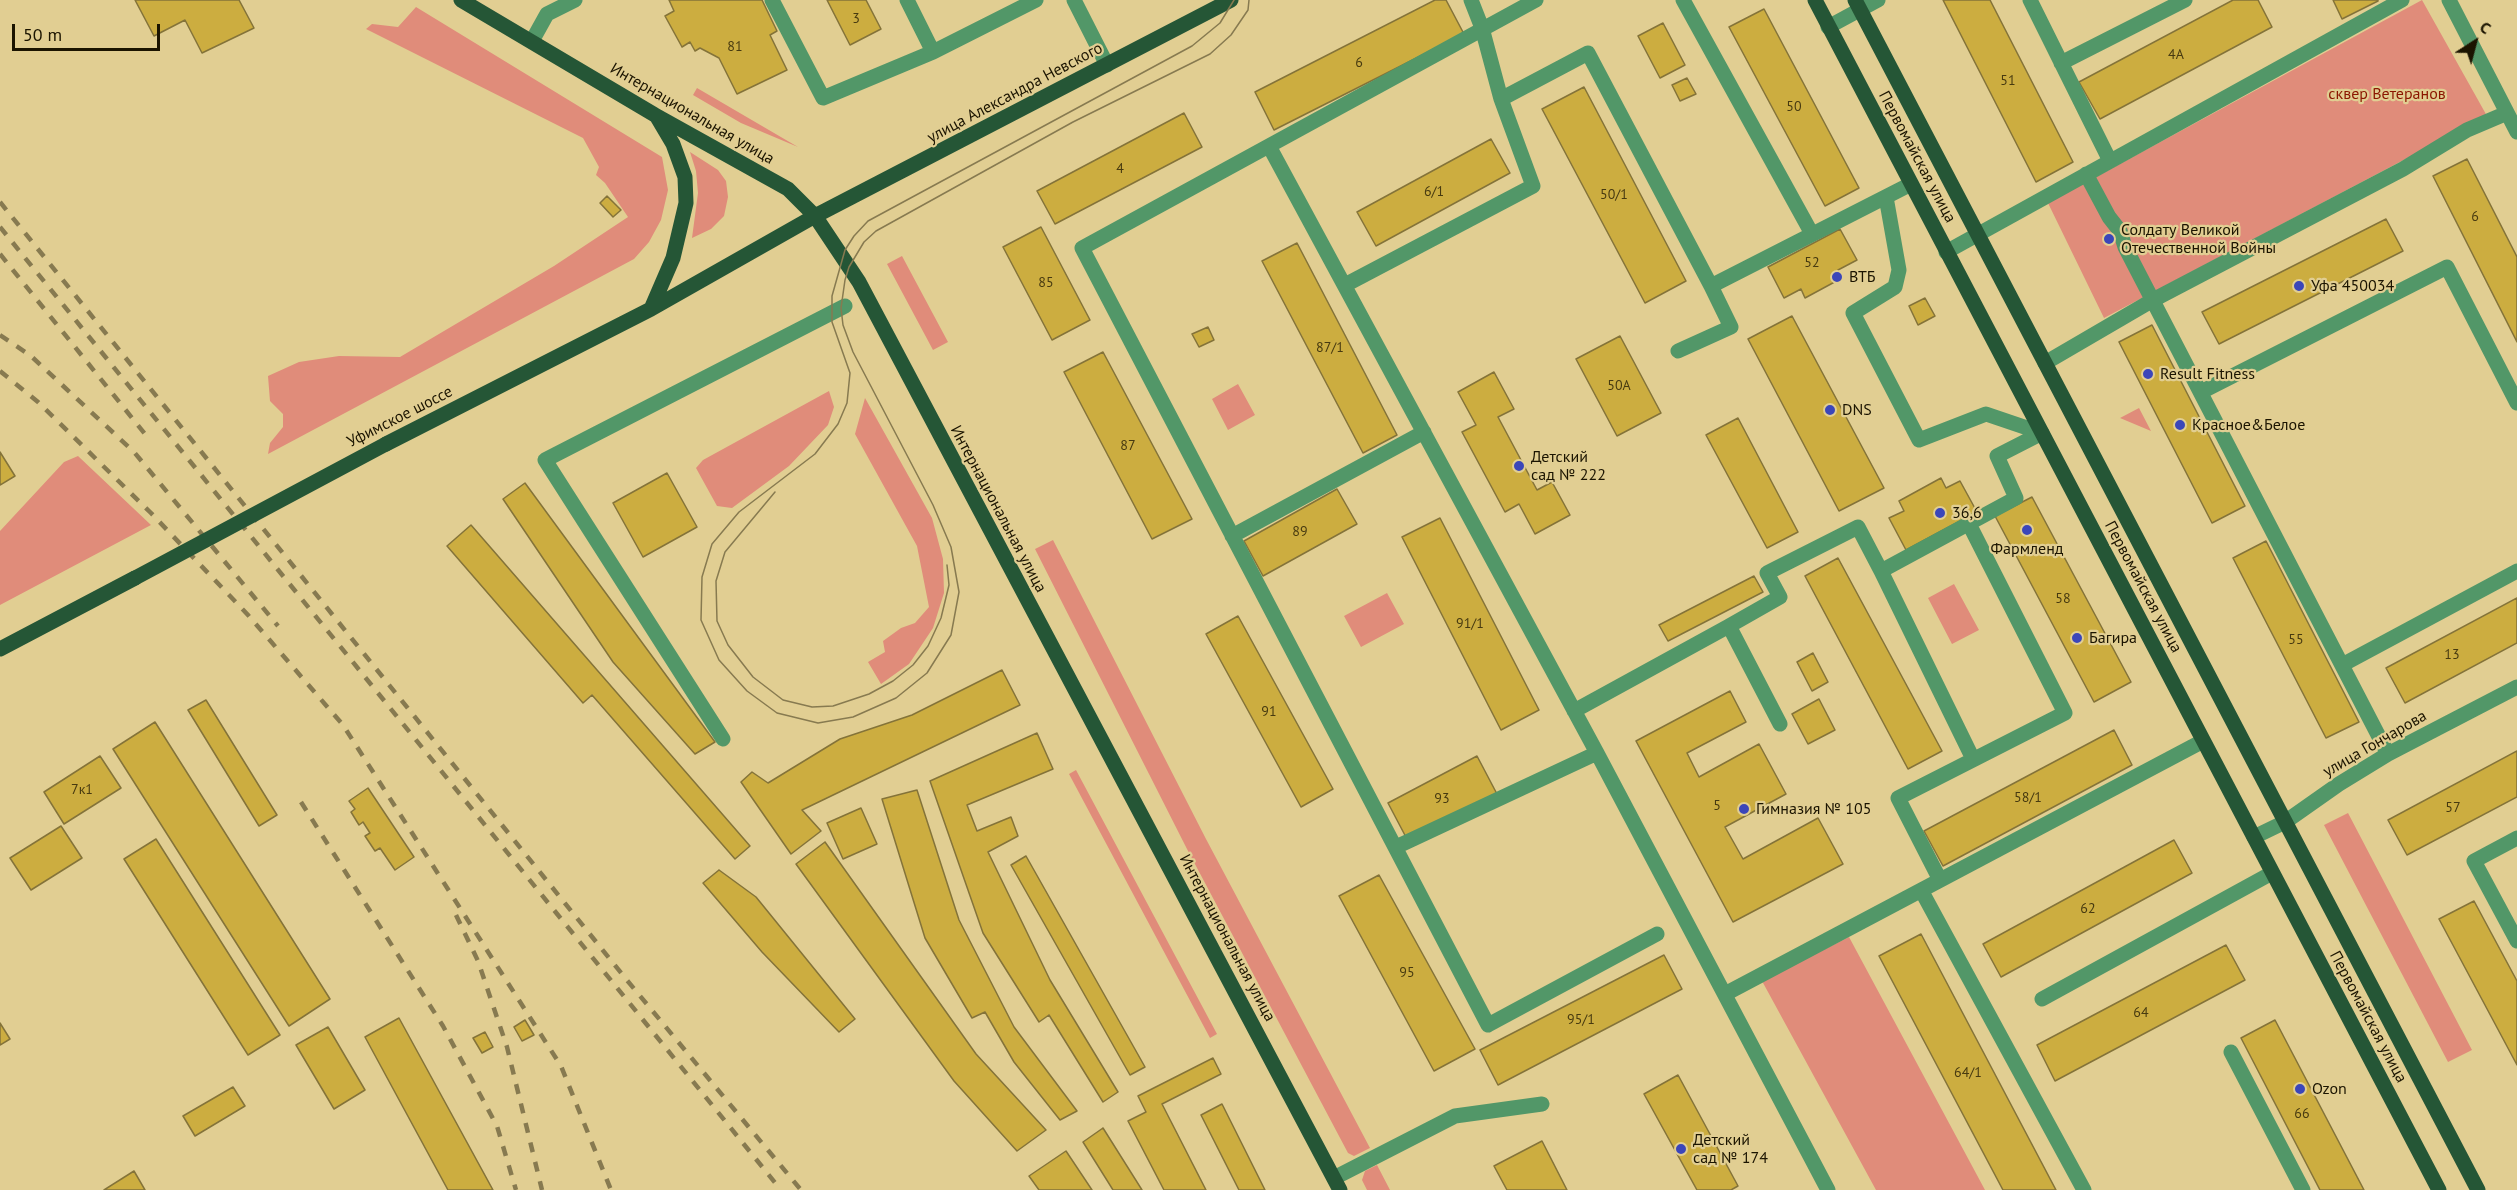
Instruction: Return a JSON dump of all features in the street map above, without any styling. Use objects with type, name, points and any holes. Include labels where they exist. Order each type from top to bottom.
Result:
[{"type":"main road","name":"Интернациональная улица","points":[[460,0],[655,115],[788,189],[815,216],[859,282],[1337,1184]]},
{"type":"main road","name":"улица Александра Невского","points":[[815,216],[1231,0]]},
{"type":"main road","name":"Первомайская улица","points":[[1815,0],[2439,1190]]},
{"type":"main road","name":"Первомайская улица","points":[[1857,5],[2478,1190]]},
{"type":"main road","points":[[651,309],[673,258],[686,203],[685,177],[673,144],[655,115]]},
{"type":"main road","name":"Уфимское шоссе","points":[[0,649],[386,444],[651,309],[815,216]]},
{"type":"street","points":[[532,41],[547,14],[575,0]]},
{"type":"street","points":[[772,0],[824,98],[933,52],[1036,0]]},
{"type":"street","points":[[907,0],[933,52]]},
{"type":"street","points":[[1074,0],[1107,65]]},
{"type":"street","points":[[1345,285],[1533,186],[1502,99],[1482,28],[1471,0]]},
{"type":"street","points":[[1536,0],[1082,248],[1488,1025],[1657,934]]},
{"type":"street","points":[[1683,0],[1812,234]]},
{"type":"street","points":[[1828,27],[1857,5],[1878,0]]},
{"type":"street","points":[[2030,0],[2110,161]]},
{"type":"street","points":[[2061,63],[2186,0]]},
{"type":"street","points":[[1946,252],[2402,0]]},
{"type":"street","points":[[2449,0],[2517,132]]},
{"type":"street","points":[[1502,99],[1588,53],[1731,327],[1678,351]]},
{"type":"street","points":[[2045,363],[2153,300],[2403,169],[2467,130],[2507,113]]},
{"type":"street","points":[[1269,146],[1597,753],[1828,1190]]},
{"type":"street","points":[[2086,174],[2109,217],[2120,231],[2125,247],[2388,754]]},
{"type":"street","points":[[1711,286],[1911,184]]},
{"type":"street","points":[[1886,197],[1899,270],[1895,287],[1853,313],[1919,440],[1986,414],[2042,433]]},
{"type":"street","points":[[2201,392],[2447,267],[2513,385],[2517,403]]},
{"type":"street","points":[[723,739],[545,459],[845,306]]},
{"type":"street","points":[[1232,536],[1424,432]]},
{"type":"street","points":[[1881,571],[2016,498],[1997,456],[2042,433]]},
{"type":"street","points":[[1940,880],[1898,798],[2065,712],[1969,524]]},
{"type":"street","points":[[1574,711],[1780,597],[1767,573],[1858,527],[1973,759]]},
{"type":"street","points":[[2342,665],[2517,571]]},
{"type":"street","points":[[1729,626],[1780,724]]},
{"type":"street","name":"улица Гончарова","points":[[2254,837],[2285,822],[2388,754],[2517,687]]},
{"type":"street","points":[[1725,994],[2203,741]]},
{"type":"street","points":[[1396,847],[1597,753]]},
{"type":"street","points":[[2517,838],[2474,861],[2517,941]]},
{"type":"street","points":[[2042,999],[2272,873]]},
{"type":"street","points":[[1921,890],[2084,1190]]},
{"type":"street","points":[[2231,1052],[2303,1190]]},
{"type":"street","points":[[1337,1184],[1455,1116],[1542,1104]]},
{"type":"green space","name":"сквер Ветеранов","points":[[2422,0],[2487,116],[2104,318],[2048,203]]},
{"type":"green space","points":[[416,7],[662,157],[668,190],[661,220],[649,242],[634,259],[268,454],[270,443],[283,427],[283,414],[270,401],[268,376],[299,362],[339,356],[400,357],[554,266],[628,217],[605,183],[596,175],[599,167],[583,138],[366,29],[372,24],[398,27]]},
{"type":"green space","points":[[697,88],[798,147],[741,123],[693,95]]},
{"type":"green space","points":[[690,152],[718,170],[726,181],[728,197],[724,216],[711,229],[692,238],[698,193],[696,171]]},
{"type":"green space","points":[[902,256],[948,342],[933,350],[887,264]]},
{"type":"green space","points":[[1238,384],[1255,415],[1228,430],[1212,399]]},
{"type":"green space","points":[[829,391],[834,407],[828,425],[789,466],[732,508],[717,506],[696,468],[703,460]]},
{"type":"green space","points":[[865,398],[932,518],[943,559],[944,593],[933,628],[909,664],[881,684],[868,662],[885,652],[883,641],[901,628],[915,623],[929,607],[917,546],[855,434]]},
{"type":"green space","points":[[2139,408],[2151,431],[2120,418]]},
{"type":"green space","points":[[78,456],[151,525],[0,605],[0,531],[64,462]]},
{"type":"green space","points":[[1053,540],[1206,839],[1370,1148],[1354,1156],[1348,1153],[1187,849],[1035,549]]},
{"type":"green space","points":[[1954,584],[1979,630],[1952,644],[1928,598]]},
{"type":"green space","points":[[1387,593],[1404,624],[1361,647],[1344,616]]},
{"type":"green space","points":[[1076,770],[1217,1034],[1210,1038],[1069,774]]},
{"type":"green space","points":[[2348,813],[2472,1050],[2448,1062],[2324,825]]},
{"type":"green space","points":[[1849,937],[1985,1190],[1876,1190],[1762,981]]},
{"type":"green space","points":[[1377,1165],[1390,1190],[1367,1190],[1362,1180],[1365,1171]]},
{"type":"building","points":[[135,0],[239,0],[254,28],[202,53],[185,20],[154,36]]},
{"type":"building","points":[[669,0],[762,0],[777,31],[770,35],[787,70],[737,94],[719,58],[700,48],[695,51],[690,42],[682,47],[665,16],[674,11]]},
{"type":"building","points":[[827,0],[866,0],[881,29],[850,45]]},
{"type":"building","points":[[1435,0],[1446,0],[1464,34],[1274,130],[1255,92]]},
{"type":"building","points":[[1943,0],[1990,0],[2073,162],[2036,182]]},
{"type":"building","points":[[2233,0],[2258,0],[2272,27],[2100,119],[2079,82]]},
{"type":"building","points":[[2333,0],[2378,0],[2378,1],[2342,19]]},
{"type":"building","points":[[1764,9],[1859,188],[1825,206],[1729,27]]},
{"type":"building","points":[[1663,23],[1685,65],[1660,78],[1638,36]]},
{"type":"building","points":[[1687,78],[1696,94],[1680,101],[1672,85]]},
{"type":"building","points":[[1584,87],[1686,281],[1645,303],[1542,109]]},
{"type":"building","points":[[1184,113],[1202,147],[1055,224],[1037,191]]},
{"type":"building","points":[[1491,139],[1510,173],[1376,246],[1357,212]]},
{"type":"building","points":[[2467,159],[2517,257],[2517,342],[2433,176]]},
{"type":"building","points":[[607,196],[621,210],[613,217],[600,203]]},
{"type":"building","points":[[2386,219],[2403,251],[2219,344],[2202,312]]},
{"type":"building","points":[[1041,227],[1090,320],[1052,340],[1003,247]]},
{"type":"building","points":[[1840,229],[1857,260],[1838,270],[1842,278],[1805,298],[1801,289],[1784,298],[1768,267]]},
{"type":"building","points":[[1297,243],[1397,435],[1363,453],[1262,261]]},
{"type":"building","points":[[1925,298],[1935,316],[1918,325],[1909,306]]},
{"type":"building","points":[[1792,316],[1884,488],[1839,511],[1748,339]]},
{"type":"building","points":[[2152,325],[2245,506],[2212,523],[2119,342]]},
{"type":"building","points":[[1208,327],[1214,340],[1199,347],[1192,334]]},
{"type":"building","points":[[1620,336],[1661,413],[1617,436],[1576,359]]},
{"type":"building","points":[[1103,352],[1192,519],[1152,539],[1064,372]]},
{"type":"building","points":[[1494,372],[1514,409],[1498,417],[1537,490],[1552,482],[1570,515],[1535,534],[1519,504],[1505,512],[1462,432],[1476,425],[1458,392]]},
{"type":"building","points":[[1738,418],[1798,532],[1767,548],[1706,435]]},
{"type":"building","points":[[0,452],[15,476],[0,485]]},
{"type":"building","points":[[667,473],[697,527],[643,557],[613,503]]},
{"type":"building","points":[[1941,478],[1946,488],[1960,481],[1977,512],[1906,550],[1889,518],[1904,511],[1899,501]]},
{"type":"building","points":[[525,483],[715,742],[695,754],[613,662],[503,499]]},
{"type":"building","points":[[1337,489],[1357,524],[1263,576],[1244,541]]},
{"type":"building","points":[[2032,497],[2131,682],[2094,702],[1995,516]]},
{"type":"building","points":[[1440,518],[1539,710],[1501,730],[1402,537]]},
{"type":"building","points":[[471,525],[750,846],[735,859],[592,695],[583,703],[447,546]]},
{"type":"building","points":[[2266,541],[2359,722],[2326,738],[2233,558]]},
{"type":"building","points":[[1838,558],[1942,751],[1908,769],[1805,576]]},
{"type":"building","points":[[1754,576],[1763,592],[1668,641],[1659,625]]},
{"type":"building","points":[[2517,598],[2517,643],[2405,703],[2386,668]]},
{"type":"building","points":[[1238,616],[1333,789],[1301,807],[1206,634]]},
{"type":"building","points":[[1813,653],[1828,682],[1812,691],[1797,662]]},
{"type":"building","points":[[1002,670],[1020,705],[802,810],[821,831],[791,854],[741,782],[752,772],[768,783],[840,739],[912,715]]},
{"type":"building","points":[[1730,691],[1746,722],[1687,753],[1699,777],[1759,744],[1786,794],[1725,827],[1743,859],[1818,818],[1843,864],[1733,922],[1636,741]]},
{"type":"building","points":[[1819,699],[1835,730],[1808,744],[1792,714]]},
{"type":"building","points":[[206,700],[277,815],[259,826],[188,710]]},
{"type":"building","points":[[155,722],[330,999],[289,1026],[113,749]]},
{"type":"building","points":[[2114,730],[2132,765],[1943,866],[1924,831]]},
{"type":"building","points":[[1037,733],[1053,769],[967,805],[977,831],[1011,817],[1018,836],[988,852],[1050,980],[1118,1092],[1103,1102],[1049,1015],[1039,1022],[983,933],[930,781]]},
{"type":"building","points":[[2517,751],[2517,797],[2407,855],[2388,820]]},
{"type":"building","points":[[100,756],[121,788],[64,824],[44,792]]},
{"type":"building","points":[[1477,756],[1497,794],[1408,841],[1388,803]]},
{"type":"building","points":[[368,788],[414,857],[395,870],[380,848],[375,851],[365,836],[370,833],[363,822],[359,825],[351,812],[355,809],[349,801]]},
{"type":"building","points":[[917,790],[959,920],[1014,1027],[1077,1111],[1060,1120],[1014,1062],[985,1012],[972,1018],[925,938],[882,799]]},
{"type":"building","points":[[861,808],[877,844],[843,859],[827,823]]},
{"type":"building","points":[[61,826],[82,858],[31,890],[10,858]]},
{"type":"building","points":[[156,839],[280,1035],[248,1055],[124,859]]},
{"type":"building","points":[[2174,840],[2192,873],[2001,977],[1983,944]]},
{"type":"building","points":[[825,842],[976,1054],[1046,1130],[1017,1151],[954,1081],[796,864]]},
{"type":"building","points":[[1026,856],[1145,1067],[1130,1075],[1011,865]]},
{"type":"building","points":[[719,870],[756,897],[855,1019],[839,1032],[762,952],[703,883]]},
{"type":"building","points":[[1379,875],[1475,1049],[1434,1071],[1339,896]]},
{"type":"building","points":[[2474,901],[2517,981],[2517,1065],[2439,919]]},
{"type":"building","points":[[1921,934],[2056,1190],[2003,1190],[1879,956]]},
{"type":"building","points":[[2226,945],[2245,980],[2055,1081],[2037,1045]]},
{"type":"building","points":[[1664,955],[1682,989],[1498,1085],[1480,1050]]},
{"type":"building","points":[[399,1018],[493,1190],[448,1190],[365,1037]]},
{"type":"building","points":[[525,1020],[534,1035],[522,1041],[514,1027]]},
{"type":"building","points":[[2275,1020],[2364,1190],[2320,1190],[2241,1038]]},
{"type":"building","points":[[0,1023],[10,1039],[0,1045]]},
{"type":"building","points":[[328,1027],[365,1090],[334,1109],[296,1045]]},
{"type":"building","points":[[485,1032],[493,1047],[482,1053],[473,1038]]},
{"type":"building","points":[[1213,1058],[1221,1074],[1162,1104],[1206,1190],[1164,1190],[1128,1121],[1146,1112],[1138,1096]]},
{"type":"building","points":[[1678,1075],[1738,1186],[1731,1190],[1697,1190],[1644,1094]]},
{"type":"building","points":[[233,1087],[245,1106],[195,1136],[183,1116]]},
{"type":"building","points":[[1222,1104],[1265,1190],[1239,1190],[1201,1115]]},
{"type":"building","points":[[1103,1128],[1142,1190],[1113,1190],[1083,1142]]},
{"type":"building","points":[[1542,1141],[1567,1190],[1507,1190],[1494,1166]]},
{"type":"building","points":[[1066,1151],[1092,1190],[1039,1190],[1029,1176]]},
{"type":"building","points":[[134,1171],[145,1190],[104,1190]]},
{"type":"tram line","points":[[1234,0],[1220,23],[1192,46],[868,221],[845,250],[832,296],[832,322],[850,373],[847,403],[838,424],[815,454],[739,512],[712,544],[702,577],[701,620],[719,660],[747,691],[777,713],[818,723],[853,717],[896,698],[927,673],[951,635],[959,592],[951,547],[933,505],[853,352],[843,325],[841,308],[845,280],[849,267],[864,242],[876,231],[1073,122],[1210,54],[1231,35],[1248,10],[1249,0]]},
{"type":"tram line","points":[[775,492],[725,552],[716,581],[717,621],[728,645],[753,677],[783,700],[812,707],[833,706],[869,694],[893,681],[913,665],[928,646],[941,618],[949,585],[947,565]]},
{"type":"railway","points":[[0,202],[626,979],[801,1190]]},
{"type":"railway","points":[[0,227],[781,1190]]},
{"type":"railway","points":[[0,254],[145,434]]},
{"type":"railway","points":[[0,335],[31,356],[134,452],[278,626]]},
{"type":"railway","points":[[0,371],[38,402],[151,513],[248,615],[343,725],[561,1066],[611,1190]]},
{"type":"railway","points":[[301,802],[443,1026],[497,1126],[516,1190]]},
{"type":"railway","points":[[456,915],[478,961],[507,1047],[542,1190]]},
{"type":"place","name":"Солдату Великой Отечественной Войны","points":[[2109,239]]},
{"type":"place","name":"ВТБ","points":[[1837,277]]},
{"type":"place","name":"Уфа 450034","points":[[2299,286]]},
{"type":"place","name":"Result Fitness","points":[[2148,374]]},
{"type":"place","name":"DNS","points":[[1830,410]]},
{"type":"place","name":"Красное&Белое","points":[[2180,425]]},
{"type":"place","name":"Детский сад № 222","points":[[1519,466]]},
{"type":"place","name":"36,6","points":[[1940,513]]},
{"type":"place","name":"Фармленд","points":[[2027,530]]},
{"type":"place","name":"Багира","points":[[2077,638]]},
{"type":"place","name":"Гимназия № 105","points":[[1744,809]]},
{"type":"place","name":"Ozon","points":[[2300,1089]]},
{"type":"place","name":"Детский сад № 174","points":[[1681,1149]]}]
